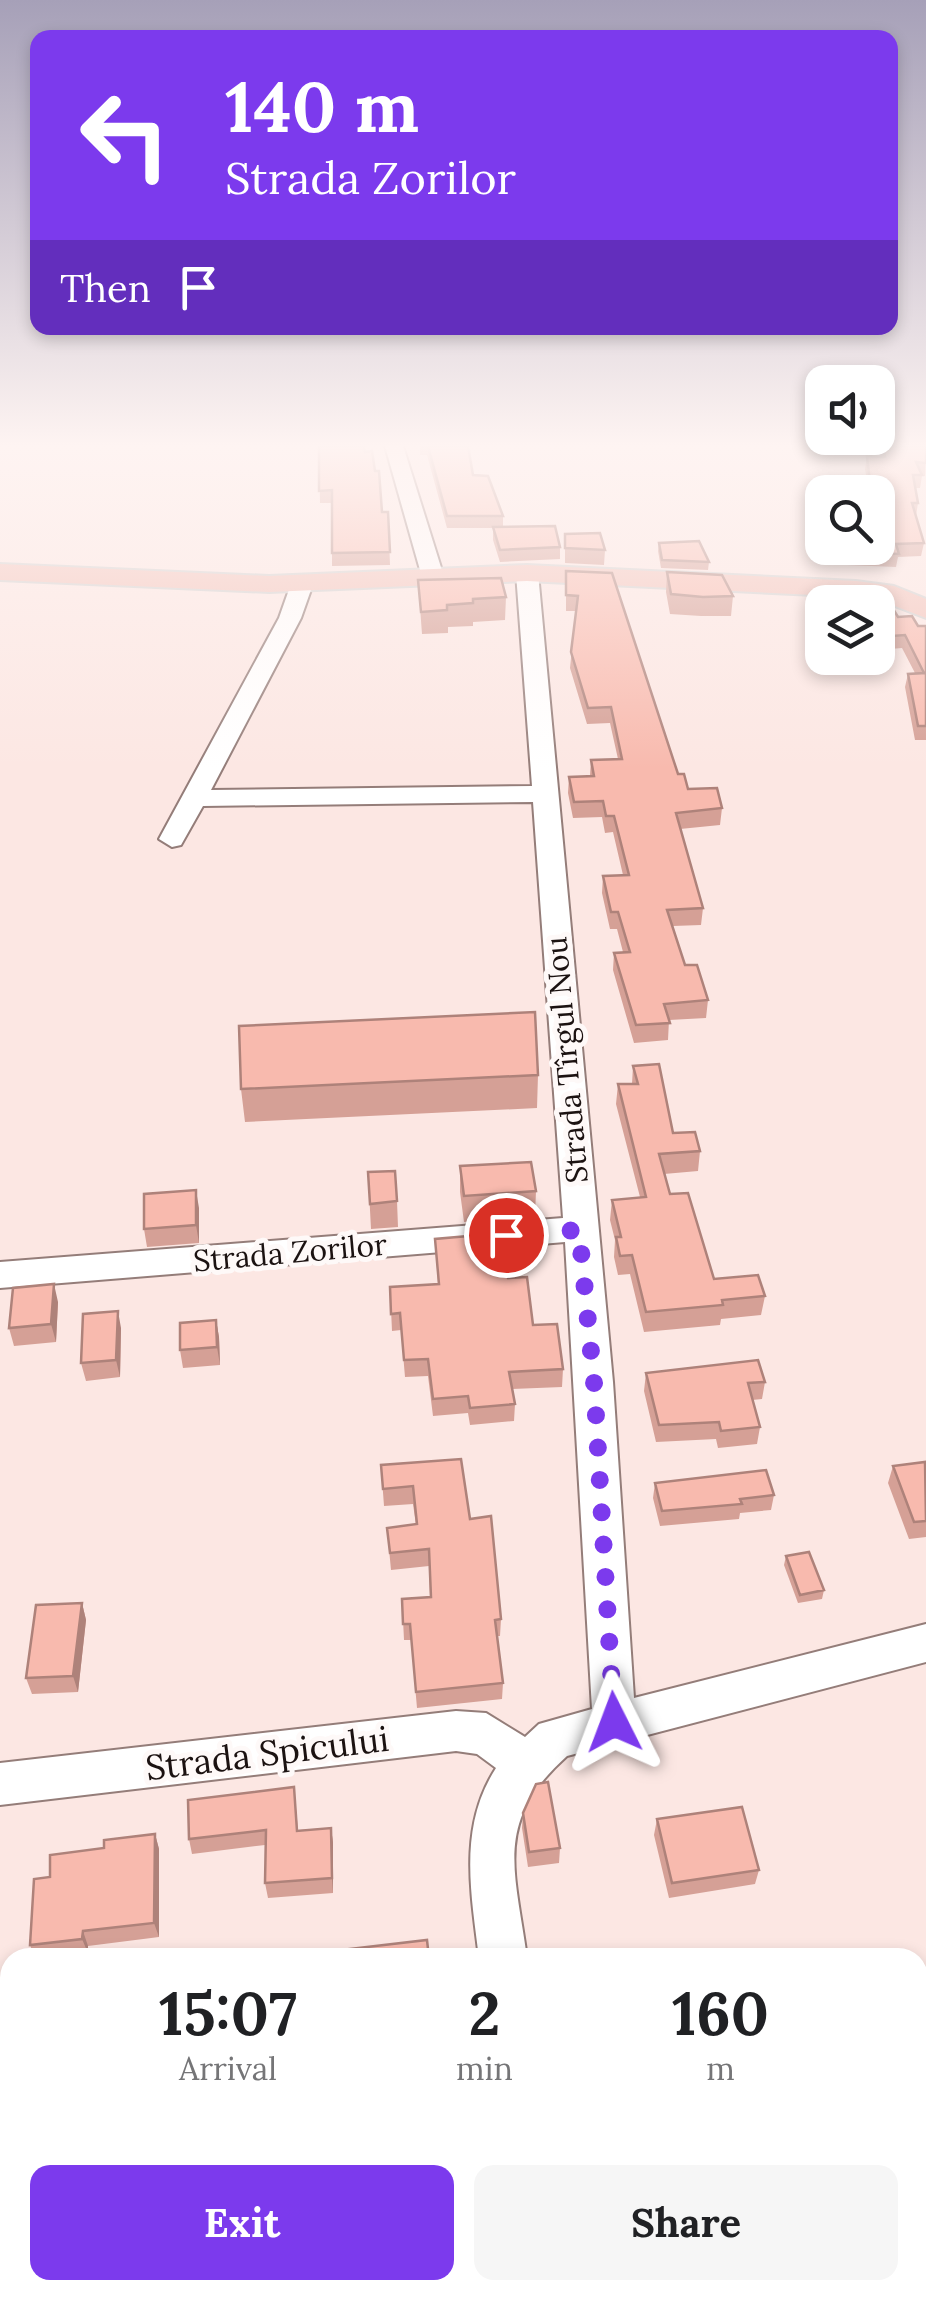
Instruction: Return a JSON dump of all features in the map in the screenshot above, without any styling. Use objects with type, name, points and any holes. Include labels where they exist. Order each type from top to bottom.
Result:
[{"type":"main road","points":[[0,572],[194,584],[302,584],[527,573],[856,589],[884,592],[926,608]]},
{"type":"street","points":[[426,553],[433,576]]},
{"type":"street","name":"Strada Tîrgul Nou","points":[[527,573],[594,1382],[614,1722]]},
{"type":"street","points":[[172,838],[290,618],[302,584]]},
{"type":"street","points":[[192,798],[544,794]]},
{"type":"street","name":"Strada Zorilor","points":[[0,1275],[579,1230]]},
{"type":"street","points":[[502,1948],[493,1869],[494,1821],[504,1790],[524,1762],[555,1740],[614,1722],[926,1643]]},
{"type":"street","name":"Strada Spicului","points":[[0,1784],[456,1731],[486,1734],[524,1762]]},
{"type":"building","points":[[661,553],[705,553],[709,562],[662,560]]},
{"type":"building","points":[[566,571],[612,573],[678,774],[684,774],[688,789],[717,788],[722,808],[676,813],[703,908],[667,910],[685,965],[697,965],[708,1000],[664,1004],[670,1023],[636,1025],[614,953],[630,952],[618,912],[611,912],[603,876],[629,875],[614,816],[606,816],[603,801],[574,802],[569,777],[594,776],[591,760],[622,759],[611,707],[588,708],[571,652],[578,596],[566,595]]},
{"type":"building","points":[[667,572],[722,575],[733,596],[671,594]]},
{"type":"building","points":[[501,578],[506,597],[473,599],[473,603],[447,605],[447,610],[421,612],[418,580]]},
{"type":"building","points":[[895,612],[898,617],[912,616],[918,626],[926,626],[926,726],[918,726],[908,674],[924,673],[905,635],[895,636]]},
{"type":"building","points":[[535,1012],[538,1075],[241,1089],[239,1026]]},
{"type":"building","points":[[659,1064],[673,1133],[695,1132],[700,1151],[659,1154],[670,1194],[688,1193],[714,1279],[758,1275],[765,1296],[722,1300],[723,1305],[646,1312],[632,1255],[620,1256],[616,1237],[621,1237],[612,1200],[646,1197],[618,1084],[638,1084],[633,1066]]},
{"type":"building","points":[[531,1162],[536,1191],[464,1196],[460,1166]]},
{"type":"building","points":[[395,1171],[397,1201],[370,1204],[368,1172]]},
{"type":"building","points":[[196,1190],[196,1225],[144,1229],[144,1194]]},
{"type":"building","points":[[502,1233],[508,1278],[527,1277],[533,1325],[557,1324],[563,1369],[509,1372],[515,1404],[470,1408],[468,1396],[433,1399],[428,1359],[404,1360],[400,1313],[391,1314],[390,1287],[439,1284],[435,1239]]},
{"type":"building","points":[[54,1284],[51,1324],[9,1328],[13,1288]]},
{"type":"building","points":[[118,1311],[116,1360],[81,1363],[83,1314]]},
{"type":"building","points":[[216,1320],[217,1347],[180,1350],[180,1323]]},
{"type":"building","points":[[758,1360],[765,1382],[748,1383],[760,1427],[721,1431],[719,1422],[659,1425],[646,1373]]},
{"type":"building","points":[[461,1459],[470,1519],[491,1516],[501,1619],[495,1620],[503,1683],[416,1692],[410,1624],[403,1624],[402,1599],[431,1597],[429,1549],[390,1553],[387,1528],[417,1524],[413,1486],[383,1489],[381,1465]]},
{"type":"building","points":[[925,1462],[926,1521],[914,1522],[893,1466]]},
{"type":"building","points":[[766,1470],[774,1495],[740,1499],[742,1504],[662,1511],[655,1483]]},
{"type":"building","points":[[809,1552],[824,1590],[800,1595],[786,1556]]},
{"type":"building","points":[[82,1603],[73,1676],[26,1678],[36,1605]]},
{"type":"building","points":[[548,1782],[560,1848],[529,1852],[523,1813],[536,1784]]},
{"type":"building","points":[[294,1787],[297,1831],[331,1828],[332,1878],[265,1883],[266,1830],[189,1839],[188,1800]]},
{"type":"building","points":[[742,1807],[759,1870],[672,1883],[657,1819]]},
{"type":"building","points":[[155,1834],[154,1923],[83,1931],[82,1939],[30,1945],[34,1879],[50,1877],[50,1855],[104,1848],[104,1840]]},
{"type":"building","points":[[427,1940],[428,1948],[358,1948]]},
{"type":"route","points":[[506,1235],[579,1230],[594,1382],[614,1722]]}]
